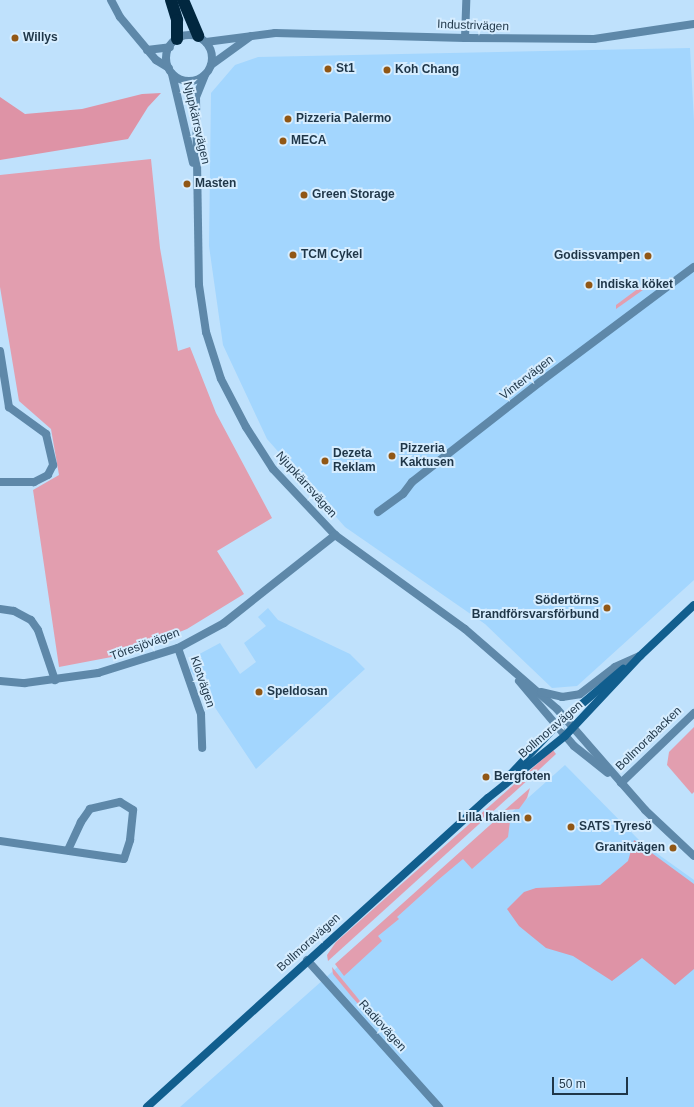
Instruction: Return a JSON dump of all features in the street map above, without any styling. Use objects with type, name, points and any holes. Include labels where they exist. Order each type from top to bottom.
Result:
[{"type":"highway","points":[[171,0],[177,20],[173,43]]},
{"type":"highway","points":[[183,0],[202,39]]},
{"type":"street","points":[[111,0],[120,17],[147,50],[156,60],[171,71],[188,81],[205,75],[211,65],[212,52],[202,39],[186,35],[173,43],[147,50]]},
{"type":"street","points":[[465,38],[466,0]]},
{"type":"street","name":"Industrivägen","points":[[202,39],[251,36],[275,32],[465,38],[594,39],[694,24]]},
{"type":"street","name":"Industrivägen","points":[[211,65],[251,36]]},
{"type":"street","points":[[171,71],[166,57],[173,43]]},
{"type":"street","name":"Njupkärrsvägen","points":[[171,71],[197,178]]},
{"type":"street","name":"Njupkärrsvägen","points":[[205,75],[196,97],[199,285],[206,332],[221,379],[246,427],[273,469],[336,535],[465,629],[505,665],[535,689],[565,718],[645,810],[694,856]]},
{"type":"street","name":"Vintervägen","points":[[378,512],[403,494],[412,482],[534,387],[694,267]]},
{"type":"street","points":[[0,351],[9,407],[46,434],[53,465],[51,470],[44,478],[29,483],[0,482]]},
{"type":"street","name":"Töresjövägen","points":[[0,681],[25,683],[98,673],[178,648],[224,623],[336,535]]},
{"type":"street","name":"Bollmoravägen","points":[[146,1107],[488,798],[574,728],[640,656],[694,604]]},
{"type":"street","points":[[0,609],[14,611],[31,620],[38,630],[55,680]]},
{"type":"street","name":"Klotvägen","points":[[178,648],[201,714],[202,748]]},
{"type":"street","name":"Bollmoravägen","points":[[535,689],[552,696],[580,694],[615,667],[640,656]]},
{"type":"street","name":"Bollmoravägen","points":[[488,798],[565,718],[640,656]]},
{"type":"street","name":"Njupkärrsvägen","points":[[505,665],[574,746],[621,783]]},
{"type":"street","name":"Bollmorabacken","points":[[621,783],[694,713]]},
{"type":"street","points":[[0,841],[124,859],[130,840],[133,810],[120,802],[90,808],[81,822],[68,850]]},
{"type":"street","name":"Radiovägen","points":[[307,960],[439,1107]]},
{"type":"shaded area","points":[[690,48],[694,121],[694,580],[577,686],[552,688],[485,624],[345,527],[267,439],[223,345],[209,246],[211,93],[235,65],[258,57]]},
{"type":"shaded area","points":[[161,93],[148,107],[128,139],[0,160],[0,97],[25,114],[82,109],[142,94]]},
{"type":"shaded area","points":[[151,159],[160,248],[178,351],[190,347],[216,413],[272,518],[217,551],[244,594],[187,629],[122,655],[59,667],[33,490],[59,475],[51,429],[19,401],[0,287],[0,175]]},
{"type":"shaded area","points":[[647,282],[650,285],[616,309],[616,305]]},
{"type":"shaded area","points":[[268,608],[278,620],[350,654],[365,669],[256,769],[190,670],[192,658],[220,643],[240,674],[256,662],[244,643],[266,626],[258,617]]},
{"type":"shaded area","points":[[694,727],[694,792],[692,794],[667,765],[669,752]]},
{"type":"shaded area","points":[[553,750],[556,754],[328,961],[327,955],[336,942]]},
{"type":"shaded area","points":[[565,765],[641,842],[694,880],[694,1107],[180,1107]]},
{"type":"shaded area","points":[[530,788],[527,798],[519,809],[505,810]]},
{"type":"shaded area","points":[[508,815],[515,816],[510,821],[508,837],[472,869],[463,859],[438,880],[397,917],[399,919],[378,936],[382,941],[344,976],[335,964],[499,817]]},
{"type":"shaded area","points":[[634,840],[694,884],[694,969],[675,985],[642,958],[612,981],[573,956],[546,948],[519,926],[507,909],[524,892],[536,888],[600,885],[628,861]]},
{"type":"shaded area","points":[[332,967],[363,1005],[359,1005],[333,974]]},
{"type":"place","name":"Willys","points":[[15,38]]},
{"type":"place","name":"St1","points":[[328,69]]},
{"type":"place","name":"Koh Chang","points":[[387,70]]},
{"type":"place","name":"Pizzeria Palermo","points":[[288,119]]},
{"type":"place","name":"MECA","points":[[283,141]]},
{"type":"place","name":"Masten","points":[[187,184]]},
{"type":"place","name":"Green Storage","points":[[304,195]]},
{"type":"place","name":"TCM Cykel","points":[[293,255]]},
{"type":"place","name":"Godissvampen","points":[[648,256]]},
{"type":"place","name":"Indiska köket","points":[[589,285]]},
{"type":"place","name":"Pizzeria Kaktusen","points":[[392,456]]},
{"type":"place","name":"Dezeta Reklam","points":[[325,461]]},
{"type":"place","name":"Södertörns Brandförsvarsförbund","points":[[607,608]]},
{"type":"place","name":"Speldosan","points":[[259,692]]},
{"type":"place","name":"Bergfoten","points":[[486,777]]},
{"type":"place","name":"Lilla Italien","points":[[528,818]]},
{"type":"place","name":"SATS Tyresö","points":[[571,827]]},
{"type":"place","name":"Granitvägen","points":[[673,848]]}]
